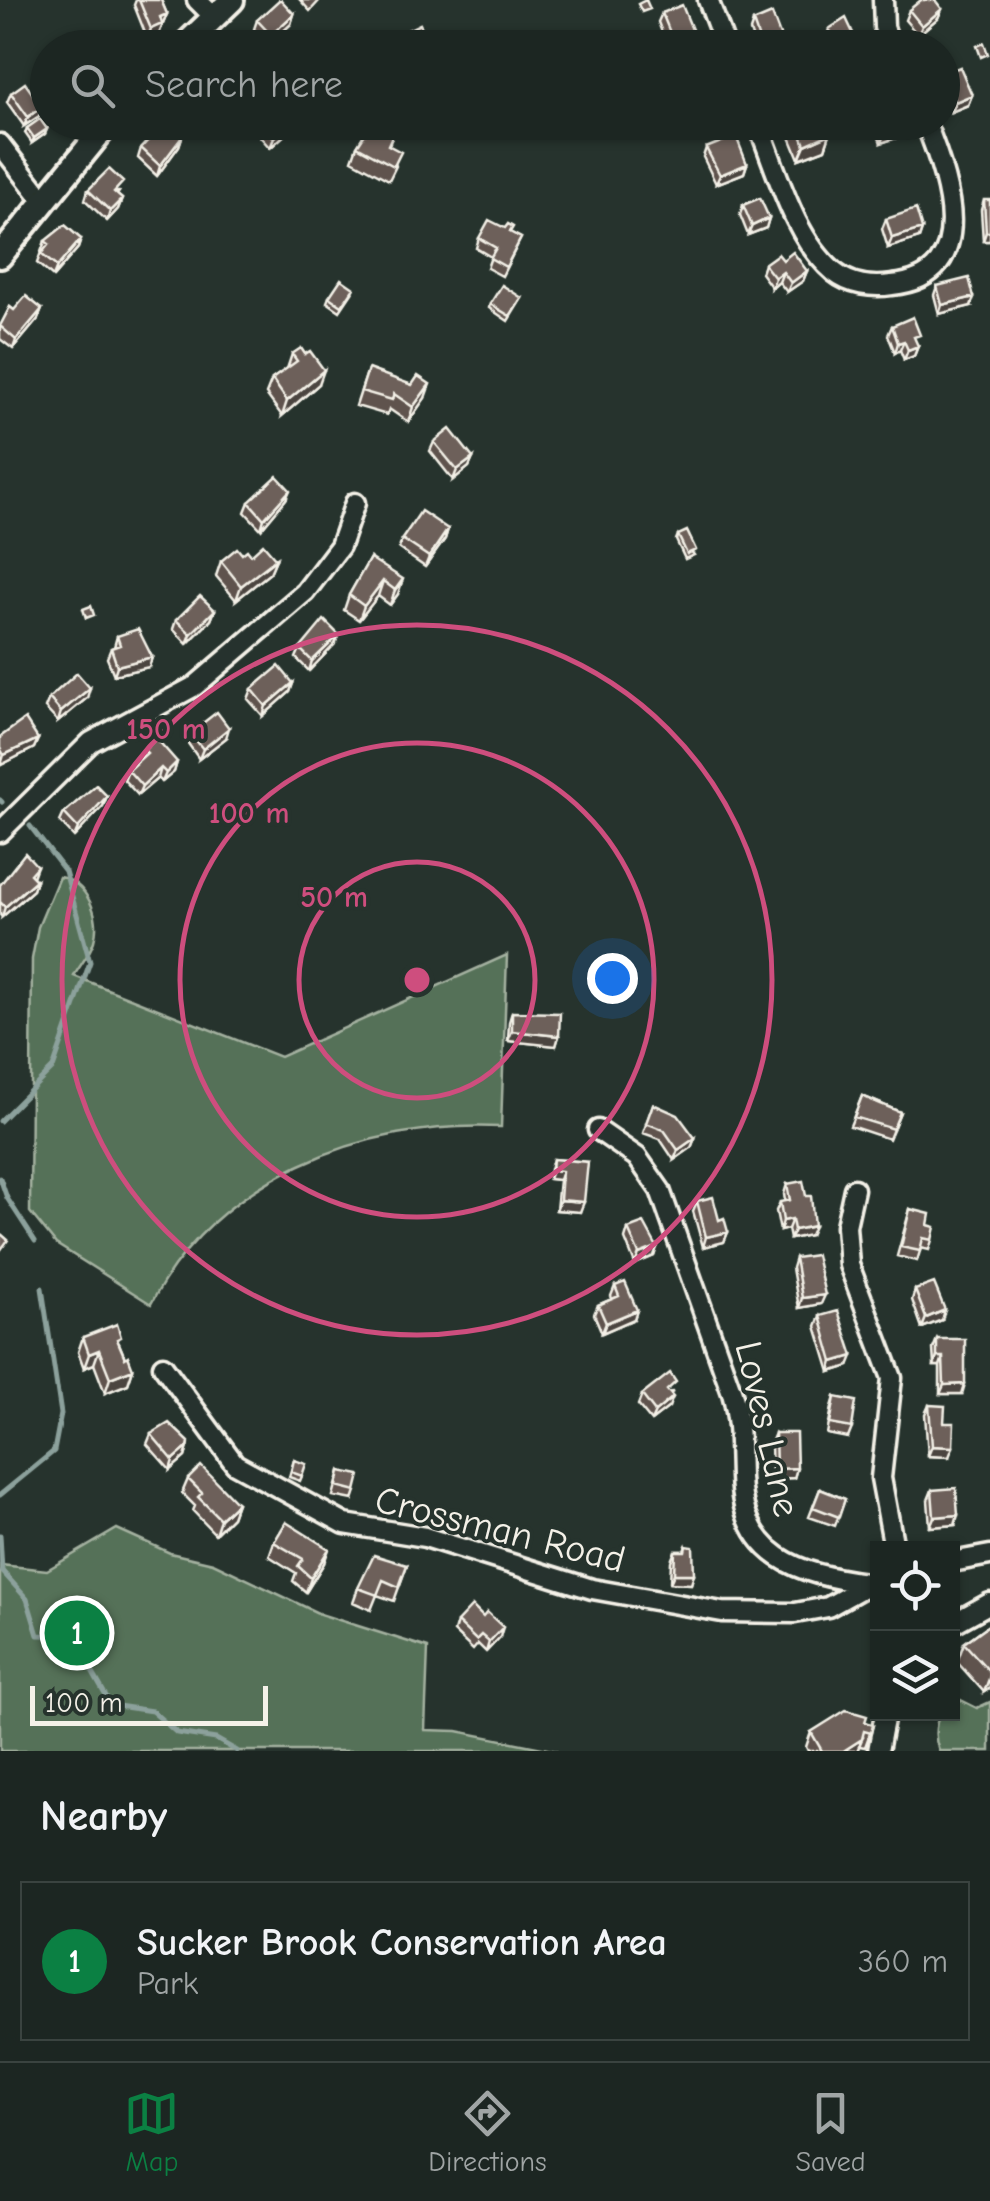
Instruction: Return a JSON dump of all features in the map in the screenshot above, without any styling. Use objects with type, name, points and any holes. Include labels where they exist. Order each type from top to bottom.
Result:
[{"type":"street","points":[[196,0],[214,17]]},
{"type":"street","points":[[201,30],[232,0]]},
{"type":"street","points":[[708,0],[719,30]]},
{"type":"street","points":[[884,0],[888,30]]},
{"type":"street","points":[[0,256],[94,140]]},
{"type":"street","points":[[764,140],[793,210],[820,256],[847,280],[881,286],[928,273],[946,244],[952,219],[950,190],[932,140]]},
{"type":"street","points":[[0,144],[8,167],[44,201]]},
{"type":"street","points":[[0,832],[98,736],[196,686],[305,592],[340,546],[355,502]]},
{"type":"street","name":"Loves Lane","points":[[598,1130],[637,1156],[664,1201],[732,1392],[739,1422],[742,1494],[756,1536],[789,1564],[822,1576],[870,1581]]},
{"type":"street","points":[[854,1190],[846,1226],[849,1264],[892,1378],[881,1478],[893,1541]]},
{"type":"street","name":"Crossman Road","points":[[163,1366],[234,1464],[345,1524],[425,1537],[592,1589],[690,1609],[811,1611],[838,1604],[870,1582]]},
{"type":"street","points":[[960,1561],[990,1555]]},
{"type":"street","points":[[960,1620],[990,1603]]},
{"type":"street","points":[[878,1751],[884,1721]]},
{"type":"green space","points":[[59,877],[84,892],[96,921],[92,946],[74,976],[280,1057],[507,955],[501,1127],[449,1127],[398,1134],[347,1146],[299,1165],[255,1190],[214,1222],[179,1260],[151,1304],[56,1244],[30,1212],[32,959],[38,927]]},
{"type":"green space","points":[[117,1529],[170,1553],[213,1563],[320,1614],[428,1648],[425,1730],[457,1731],[557,1751],[0,1751],[0,1565],[47,1570]]},
{"type":"green space","points":[[960,1700],[977,1708],[990,1702],[990,1751],[939,1751],[937,1723],[960,1721]]},
{"type":"building","points":[[139,0],[161,0],[167,14],[160,17],[162,24],[151,29]]},
{"type":"building","points":[[279,0],[294,14],[276,30],[266,30],[257,20]]},
{"type":"building","points":[[646,0],[650,9],[642,12],[638,4]]},
{"type":"building","points":[[921,0],[935,0],[942,9],[922,26],[909,10]]},
{"type":"building","points":[[682,5],[692,30],[669,30],[662,13]]},
{"type":"building","points":[[772,14],[778,30],[756,30],[753,22]]},
{"type":"building","points":[[846,18],[852,30],[830,30]]},
{"type":"building","points":[[984,43],[988,54],[981,57],[977,46]]},
{"type":"building","points":[[960,67],[972,95],[960,100]]},
{"type":"building","points":[[25,83],[30,90],[30,116],[28,117],[11,93]]},
{"type":"building","points":[[148,140],[180,140],[160,166],[141,148]]},
{"type":"building","points":[[361,140],[390,140],[388,145],[401,152],[394,166],[357,146]]},
{"type":"building","points":[[738,140],[747,164],[720,175],[706,148]]},
{"type":"building","points":[[109,169],[123,182],[114,192],[122,199],[110,211],[88,190]]},
{"type":"building","points":[[760,198],[769,218],[752,226],[743,205]]},
{"type":"building","points":[[984,200],[990,200],[990,232],[986,232]]},
{"type":"building","points":[[916,209],[922,229],[892,238],[886,219]]},
{"type":"building","points":[[489,220],[505,228],[508,224],[513,227],[510,232],[521,238],[506,267],[490,258],[496,248],[479,238]]},
{"type":"building","points":[[65,225],[81,239],[57,267],[41,254],[49,244],[45,241]]},
{"type":"building","points":[[793,252],[807,271],[791,283],[783,272],[775,278],[764,264],[778,254],[783,260]]},
{"type":"building","points":[[969,278],[974,297],[942,305],[937,286]]},
{"type":"building","points":[[341,279],[354,288],[342,306],[329,297]]},
{"type":"building","points":[[502,285],[522,298],[510,316],[490,304]]},
{"type":"building","points":[[26,296],[42,309],[16,340],[0,326],[10,307],[14,310]]},
{"type":"building","points":[[913,317],[920,335],[914,337],[918,346],[908,350],[904,341],[898,343],[892,326]]},
{"type":"building","points":[[301,348],[305,354],[310,351],[324,370],[287,401],[272,379],[297,361],[292,354]]},
{"type":"building","points":[[368,369],[412,385],[418,376],[430,384],[413,407],[394,394],[392,400],[361,391]]},
{"type":"building","points":[[450,429],[473,458],[457,470],[434,442]]},
{"type":"building","points":[[277,476],[290,490],[264,519],[249,502]]},
{"type":"building","points":[[421,511],[448,529],[429,557],[402,539]]},
{"type":"building","points":[[687,531],[696,550],[687,554],[678,535]]},
{"type":"building","points":[[263,544],[276,559],[241,586],[221,561],[237,548],[242,554],[247,550],[251,555]]},
{"type":"building","points":[[370,558],[403,579],[395,590],[383,581],[364,606],[349,595]]},
{"type":"building","points":[[200,596],[215,610],[191,634],[176,620]]},
{"type":"building","points":[[91,606],[94,615],[86,618],[83,609]]},
{"type":"building","points":[[324,620],[339,635],[312,661],[300,649]]},
{"type":"building","points":[[138,629],[152,657],[117,666],[111,648],[120,645],[117,636]]},
{"type":"building","points":[[279,666],[293,683],[266,706],[252,689]]},
{"type":"building","points":[[77,673],[90,688],[61,712],[49,698]]},
{"type":"building","points":[[217,712],[229,728],[203,749],[190,733]]},
{"type":"building","points":[[25,719],[38,739],[4,755],[0,737]]},
{"type":"building","points":[[156,738],[177,762],[166,773],[161,768],[142,786],[128,770],[147,753],[144,750]]},
{"type":"building","points":[[96,785],[107,796],[78,828],[64,813]]},
{"type":"building","points":[[25,853],[37,866],[30,874],[36,880],[5,907],[0,902],[0,885]]},
{"type":"building","points":[[512,1012],[560,1013],[559,1036],[512,1031]]},
{"type":"building","points":[[862,1096],[900,1112],[893,1129],[854,1117]]},
{"type":"building","points":[[653,1104],[678,1115],[695,1138],[678,1150],[664,1130],[646,1123]]},
{"type":"building","points":[[553,1159],[588,1162],[584,1202],[560,1200],[562,1171],[552,1170]]},
{"type":"building","points":[[803,1181],[806,1196],[811,1196],[814,1226],[794,1230],[792,1219],[783,1221],[780,1202],[790,1200],[787,1184]]},
{"type":"building","points":[[713,1197],[719,1220],[724,1218],[728,1232],[706,1237],[697,1201]]},
{"type":"building","points":[[910,1209],[930,1214],[928,1225],[935,1227],[932,1240],[923,1238],[920,1251],[901,1247]]},
{"type":"building","points":[[644,1223],[657,1247],[639,1254],[628,1229]]},
{"type":"building","points":[[0,1233],[8,1240],[0,1251]]},
{"type":"building","points":[[816,1255],[825,1295],[802,1298],[795,1258]]},
{"type":"building","points":[[625,1282],[637,1310],[606,1323],[598,1305],[619,1296],[615,1286]]},
{"type":"building","points":[[934,1283],[945,1310],[926,1318],[915,1290]]},
{"type":"building","points":[[838,1311],[853,1356],[833,1362],[820,1316]]},
{"type":"building","points":[[117,1324],[121,1337],[117,1339],[133,1369],[110,1378],[99,1350],[89,1354],[83,1337]]},
{"type":"building","points":[[937,1339],[965,1339],[965,1384],[944,1385],[943,1357],[937,1357]]},
{"type":"building","points":[[670,1373],[676,1382],[667,1390],[673,1397],[655,1412],[642,1395]]},
{"type":"building","points":[[835,1397],[856,1401],[852,1428],[830,1424]]},
{"type":"building","points":[[929,1405],[945,1406],[944,1423],[954,1423],[953,1447],[932,1446]]},
{"type":"building","points":[[169,1423],[189,1442],[173,1460],[151,1434]]},
{"type":"building","points":[[775,1433],[796,1433],[797,1468],[776,1469]]},
{"type":"building","points":[[294,1460],[306,1464],[302,1476],[291,1472]]},
{"type":"building","points":[[201,1466],[237,1503],[220,1519],[198,1497],[202,1493],[188,1479]]},
{"type":"building","points":[[340,1471],[360,1475],[356,1491],[337,1486]]},
{"type":"building","points":[[956,1488],[958,1515],[934,1517],[932,1490]]},
{"type":"building","points":[[820,1489],[845,1499],[839,1517],[813,1507]]},
{"type":"building","points":[[286,1522],[329,1549],[311,1578],[298,1566],[303,1559],[274,1542]]},
{"type":"building","points":[[686,1546],[693,1547],[694,1574],[674,1574],[675,1551],[685,1551]]},
{"type":"building","points":[[374,1555],[407,1565],[399,1587],[383,1580],[377,1595],[358,1588]]},
{"type":"building","points":[[472,1606],[483,1617],[487,1612],[503,1627],[489,1642],[481,1635],[476,1640],[457,1622]]},
{"type":"building","points":[[990,1624],[990,1672],[964,1643]]},
{"type":"building","points":[[846,1710],[867,1716],[865,1722],[873,1725],[871,1733],[864,1731],[862,1739],[846,1751],[822,1751],[811,1732]]},
{"type":"waterway","points":[[0,1121],[53,1068],[90,962],[65,871],[30,826]]},
{"type":"waterway","points":[[0,1178],[7,1198],[35,1241]]},
{"type":"waterway","points":[[0,1495],[54,1451],[61,1414],[42,1288]]},
{"type":"waterway","points":[[0,1535],[2,1571],[27,1599],[38,1635],[72,1636],[111,1705],[152,1711],[177,1733],[216,1739],[237,1751]]},
{"type":"place","name":"Sucker Brook Conservation Area","points":[[77,1633]]}]
